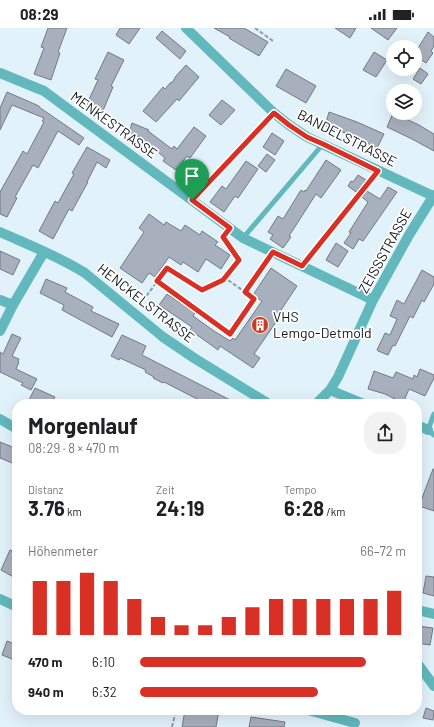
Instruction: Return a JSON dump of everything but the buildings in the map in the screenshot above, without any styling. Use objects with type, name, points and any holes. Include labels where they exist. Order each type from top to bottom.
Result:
[{"type":"street","name":"BANDELSTRASSE","points":[[186,28],[274,113],[289,125],[307,137],[433,195]]},
{"type":"street","name":"MENKESTRASSE","points":[[0,73],[44,91],[243,238],[373,300]]},
{"type":"street","name":"ZEISSSTRASSE","points":[[321,399],[330,390],[338,377],[373,300],[433,195]]},
{"type":"street","name":"HENCKELSTRASSE","points":[[0,232],[85,273],[163,337],[194,358],[262,399]]},
{"type":"street","points":[[0,331],[44,252]]},
{"type":"street","points":[[0,300],[14,305]]},
{"type":"street","points":[[330,390],[352,399]]},
{"type":"street","points":[[0,420],[12,426]]},
{"type":"street","points":[[422,428],[431,432]]},
{"type":"street","points":[[0,599],[12,605]]},
{"type":"street","points":[[422,611],[434,614]]},
{"type":"street","points":[[422,670],[434,686]]},
{"type":"street","points":[[326,715],[355,723]]},
{"type":"lane","points":[[192,200],[274,113]]},
{"type":"lane","points":[[243,238],[323,144]]},
{"type":"lane","points":[[302,266],[378,171]]},
{"type":"lane","points":[[431,432],[434,414]]},
{"type":"path","points":[[255,28],[273,41]]},
{"type":"path","points":[[135,314],[167,268],[202,290],[223,280],[239,260],[223,237],[230,228]]},
{"type":"path","points":[[245,292],[273,252]]},
{"type":"path","points":[[157,281],[230,334],[254,299],[225,278]]},
{"type":"path","points":[[172,727],[175,715]]},
{"type":"place","name":"VHS Lemgo-Detmold","points":[[260,325]]},
{"type":"route","points":[[274,113],[307,137],[378,171],[302,266],[273,252],[245,292],[254,299],[230,334],[157,281],[167,268],[202,290],[223,280],[239,260],[223,237],[230,228],[192,200],[274,113]]}]
